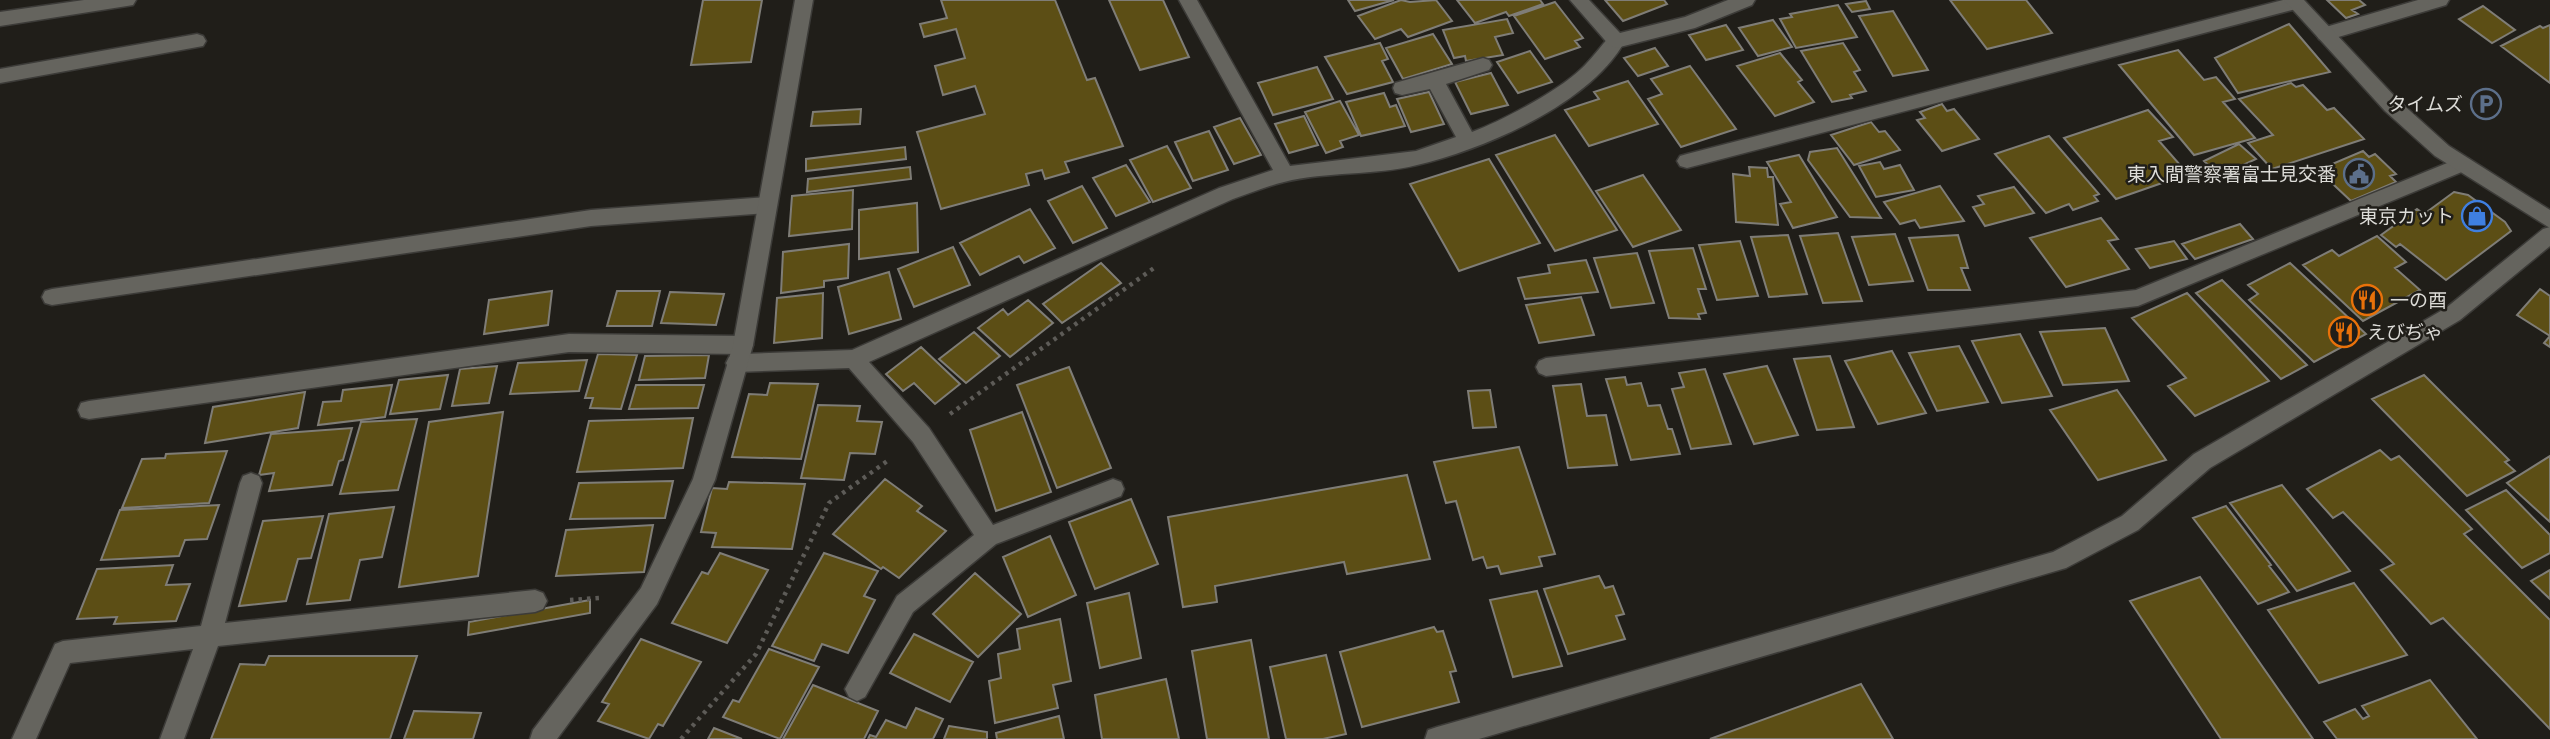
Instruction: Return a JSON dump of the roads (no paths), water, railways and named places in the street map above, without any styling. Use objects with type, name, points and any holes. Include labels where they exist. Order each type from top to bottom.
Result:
[{"type":"street","points":[[0,19],[127,0]]},
{"type":"street","points":[[542,739],[649,596],[704,480],[739,354],[804,0]]},
{"type":"street","points":[[1188,0],[1285,174]]},
{"type":"street","points":[[1580,0],[1616,41]]},
{"type":"street","points":[[89,410],[569,343],[854,359],[1226,193],[1285,174],[1416,158],[1493,132],[1559,95],[1587,75],[1616,41],[1689,23],[1746,0]]},
{"type":"street","points":[[2325,34],[2440,0]]},
{"type":"street","points":[[1687,161],[2295,2],[2392,106],[2442,151],[2550,219]]},
{"type":"street","points":[[0,76],[197,41]]},
{"type":"street","points":[[1402,88],[1435,81],[1483,65]]},
{"type":"street","points":[[1435,81],[1467,139]]},
{"type":"street","points":[[1546,367],[2138,298],[2462,164]]},
{"type":"street","points":[[52,298],[592,218],[767,205]]},
{"type":"street","points":[[1437,739],[2058,561],[2130,523],[2202,461],[2454,314],[2550,235]]},
{"type":"street","points":[[854,359],[921,435],[988,537]]},
{"type":"street","points":[[172,739],[209,636],[251,483]]},
{"type":"street","points":[[857,689],[905,604],[988,537],[1113,489]]},
{"type":"street","points":[[24,739],[63,652],[535,601]]},
{"type":"place","name":"タイムズ","points":[[2486,104]]},
{"type":"place","name":"東入間警察署富士見交番","points":[[2359,174]]},
{"type":"place","name":"東京カット","points":[[2477,216]]},
{"type":"place","name":"一の酉","points":[[2367,300]]},
{"type":"place","name":"えびぢゃ","points":[[2344,332]]}]
